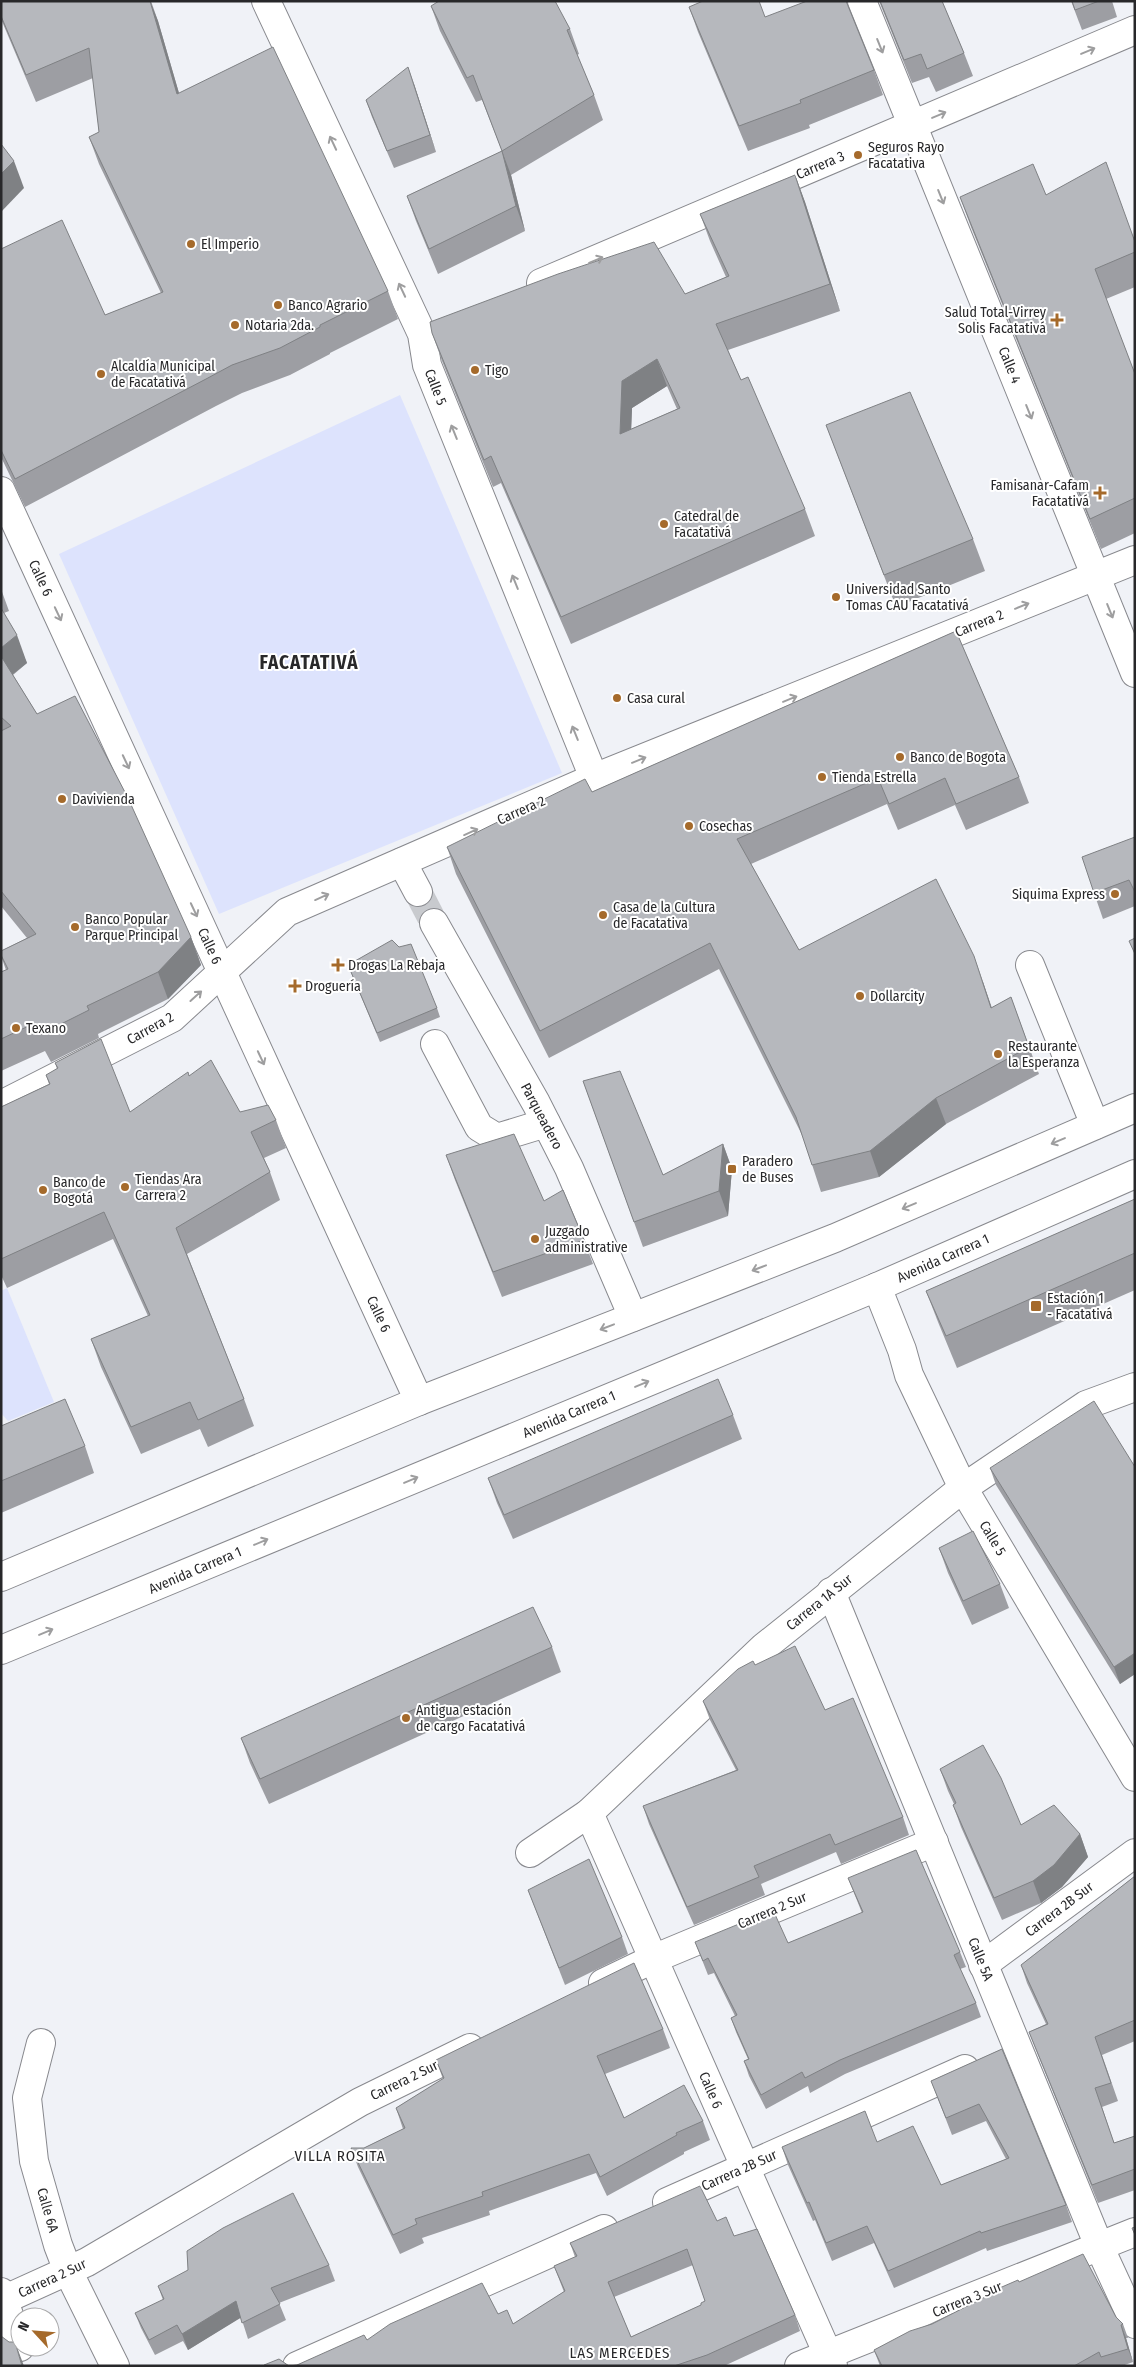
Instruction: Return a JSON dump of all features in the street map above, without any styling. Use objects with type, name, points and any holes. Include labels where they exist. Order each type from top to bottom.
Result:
[{"type":"street","name":"Calle 5","points":[[266,1],[422,334],[427,365],[594,778]]},
{"type":"street","name":"Calle 4","points":[[862,1],[1135,672]]},
{"type":"street","name":"Carrera 3","points":[[521,291],[913,126],[1135,30]]},
{"type":"street","points":[[422,334],[448,322]]},
{"type":"street","name":"Calle 6","points":[[1,491],[9,528],[222,973],[419,1401]]},
{"type":"street","name":"Carrera 2","points":[[1,1105],[172,1018],[287,912],[594,778],[1135,560]]},
{"type":"street","points":[[402,862],[418,892]]},
{"type":"street","name":"Parqueadero","points":[[434,923],[546,1123],[569,1168],[633,1317]]},
{"type":"street","points":[[1030,966],[1095,1125]]},
{"type":"street","points":[[435,1044],[479,1127],[497,1138],[546,1123]]},
{"type":"street","points":[[1,1577],[419,1401],[835,1238],[1135,1108]]},
{"type":"street","name":"Avenida Carrera 1","points":[[1,1650],[877,1287],[1135,1174]]},
{"type":"street","name":"Calle 5","points":[[877,1287],[902,1350],[909,1375],[963,1488],[1135,1777]]},
{"type":"street","name":"Carrera 1A Sur","points":[[530,1853],[589,1813],[764,1646],[963,1488],[1086,1406],[1135,1387]]},
{"type":"street","name":"Calle 5A","points":[[831,1592],[984,1965],[1002,2053],[1099,2246],[1135,2324]]},
{"type":"street","name":"Calle 6","points":[[589,1813],[831,2360]]},
{"type":"street","name":"Carrera 2 Sur","points":[[582,1994],[653,1959],[934,1842]]},
{"type":"street","name":"Carrera 2B Sur","points":[[984,1965],[1135,1853]]},
{"type":"street","name":"Carrera 2 Sur","points":[[2,2298],[87,2262],[360,2102],[493,2037]]},
{"type":"street","name":"Calle 6A","points":[[41,2043],[27,2098],[34,2161],[58,2245],[68,2271],[115,2366]]},
{"type":"street","name":"Carrera 2B Sur","points":[[297,2366],[1002,2053]]},
{"type":"street","name":"Carrera 3 Sur","points":[[799,2366],[831,2360],[1135,2232]]},
{"type":"street","points":[[2,2298],[10,2320]]},
{"type":"shaded area","points":[[400,395],[562,773],[219,914],[59,554]]},
{"type":"shaded area","points":[[7,1288],[54,1402],[8,1421],[1,1413],[1,1291]]},
{"type":"building","points":[[1,1],[150,1],[177,94],[273,47],[388,291],[320,325],[320,327],[280,348],[232,365],[15,479],[1,450],[1,249],[62,220],[105,315],[163,292],[89,137],[99,132],[89,48],[26,75],[1,16]]},
{"type":"building","points":[[439,1],[555,1],[570,29],[567,30],[594,95],[502,151],[473,75],[467,78],[431,6]]},
{"type":"building","points":[[703,1],[759,1],[765,17],[807,1],[846,1],[874,70],[800,100],[801,103],[739,126],[689,7]]},
{"type":"building","points":[[880,1],[942,1],[964,53],[927,69],[921,54],[904,60]]},
{"type":"building","points":[[1072,1],[1099,1],[1075,10]]},
{"type":"building","points":[[408,67],[430,135],[387,151],[366,100]]},
{"type":"building","points":[[1,144],[14,161],[1,174]]},
{"type":"building","points":[[502,151],[516,206],[429,249],[407,196]]},
{"type":"building","name":"Salud Total-Virrey Solis Facatativá","points":[[1106,162],[1135,242],[1135,252],[1095,269],[1135,374],[1135,498],[1090,519],[960,197],[1033,164],[1046,195]]},
{"type":"building","points":[[795,175],[830,284],[716,324],[741,380],[748,377],[805,509],[561,617],[491,456],[484,460],[432,333],[430,322],[558,274],[654,242],[685,294],[729,276],[700,214]],"holes":[[[657,359],[680,408],[620,434],[622,381]]]},
{"type":"building","points":[[910,392],[973,539],[884,575],[826,425]]},
{"type":"building","points":[[1,608],[17,635],[1,648]]},
{"type":"building","points":[[956,631],[1019,777],[956,804],[945,778],[889,804],[878,778],[737,839],[799,950],[936,879],[974,956],[991,1008],[1011,997],[1029,1047],[936,1098],[870,1151],[812,1165],[796,1117],[710,943],[540,1031],[447,847],[585,779],[592,792]]},
{"type":"building","points":[[1,656],[37,714],[75,696],[128,798],[191,937],[158,972],[87,1006],[89,1010],[41,1034],[35,1023],[1,1039],[1,972],[8,969],[1,951],[36,934],[1,891],[1,731],[11,726],[1,717]]},
{"type":"building","points":[[1135,837],[1135,892],[1129,880],[1094,893],[1082,857]]},
{"type":"building","points":[[1135,938],[1135,954],[1129,941]]},
{"type":"building","points":[[392,940],[399,947],[411,944],[437,1008],[377,1033],[348,965]]},
{"type":"building","points":[[101,1039],[130,1112],[188,1072],[189,1076],[211,1060],[240,1112],[268,1105],[276,1120],[251,1132],[270,1172],[176,1228],[244,1399],[198,1420],[190,1402],[131,1427],[91,1339],[150,1315],[104,1212],[1,1259],[1,1107],[50,1084],[46,1075],[58,1068],[55,1063]]},
{"type":"building","points":[[620,1071],[663,1175],[723,1144],[719,1191],[634,1222],[583,1081]]},
{"type":"building","name":"Juzgado administrative","points":[[514,1134],[544,1201],[563,1190],[584,1240],[493,1272],[446,1155]]},
{"type":"building","points":[[1135,1199],[1135,1253],[946,1336],[926,1291]]},
{"type":"building","points":[[718,1379],[733,1415],[504,1515],[488,1478]]},
{"type":"building","points":[[65,1399],[85,1446],[1,1481],[1,1426]]},
{"type":"building","points":[[1094,1401],[1135,1467],[1135,1653],[1114,1667],[990,1468]]},
{"type":"building","points":[[973,1531],[1000,1584],[963,1601],[939,1548]]},
{"type":"building","points":[[533,1607],[552,1647],[260,1779],[241,1738]]},
{"type":"building","points":[[795,1646],[825,1710],[853,1698],[903,1817],[835,1845],[830,1834],[754,1866],[759,1877],[687,1907],[643,1806],[738,1770],[703,1701],[738,1669],[753,1661],[755,1665]]},
{"type":"building","points":[[983,1745],[1001,1778],[1021,1825],[1054,1805],[1080,1834],[1054,1865],[1033,1881],[994,1898],[953,1805],[956,1803],[940,1769]]},
{"type":"building","points":[[916,1850],[960,1952],[954,1955],[976,2003],[840,2060],[805,2078],[802,2072],[761,2095],[744,2061],[749,2059],[731,2018],[737,2015],[708,1958],[703,1961],[695,1942],[773,1910],[788,1943],[863,1912],[848,1878]]},
{"type":"building","points":[[589,1859],[622,1937],[559,1968],[528,1890]]},
{"type":"building","points":[[1135,1876],[1135,2020],[1095,2037],[1111,2083],[1095,2088],[1114,2143],[1135,2136],[1135,2169],[1092,2185],[1029,2032],[1048,2024],[1021,1965]]},
{"type":"building","points":[[634,1963],[663,2029],[597,2056],[624,2118],[684,2085],[703,2121],[676,2133],[677,2135],[600,2177],[589,2154],[482,2192],[483,2196],[415,2219],[417,2224],[393,2235],[351,2148],[364,2148],[405,2128],[396,2108],[444,2078],[436,2060]]},
{"type":"building","points":[[1002,2049],[1066,2205],[981,2233],[980,2231],[888,2271],[867,2226],[826,2243],[809,2202],[807,2203],[782,2147],[865,2111],[877,2142],[913,2126],[941,2185],[1009,2158],[979,2104],[946,2118],[931,2081]]},
{"type":"building","points":[[700,2186],[717,2221],[726,2217],[734,2236],[757,2229],[795,2315],[707,2355],[674,2366],[289,2366],[297,2365],[364,2335],[367,2340],[390,2324],[482,2283],[498,2314],[507,2310],[513,2324],[565,2291],[554,2266],[577,2256],[570,2243]],"holes":[[[687,2249],[705,2301],[701,2305],[631,2337],[608,2282]]]},
{"type":"building","points":[[293,2193],[329,2265],[271,2288],[280,2304],[242,2323],[236,2301],[182,2334],[177,2325],[149,2340],[135,2313],[164,2299],[158,2286],[188,2270],[187,2251],[223,2228]]},
{"type":"building","points":[[1083,2254],[1116,2317],[1123,2324],[1121,2325],[1128,2349],[1101,2357],[1099,2352],[1074,2366],[882,2366],[874,2350],[910,2331],[932,2324],[989,2295],[988,2293],[1018,2280],[1019,2282]]},
{"type":"building","points":[[1,2336],[10,2342],[10,2357],[19,2357],[22,2366],[1,2366]]},
{"type":"building","points":[[279,2359],[289,2366],[264,2366],[264,2365]]},
{"type":"tunnel","points":[[418,892],[434,923]]},
{"type":"place","name":"Seguros Rayo Facatativa","points":[[858,155]]},
{"type":"place","name":"El Imperio","points":[[191,244]]},
{"type":"place","name":"Banco Agrario","points":[[278,305]]},
{"type":"place","name":"Salud Total-Virrey Solis Facatativá","points":[[1057,320]]},
{"type":"place","name":"Notaria 2da.","points":[[235,325]]},
{"type":"place","name":"Tigo","points":[[475,370]]},
{"type":"place","name":"Alcaldía Municipal de Facatativá","points":[[101,374]]},
{"type":"place","name":"Famisanar-Cafam Facatativá","points":[[1100,493]]},
{"type":"place","name":"Catedral de Facatativá","points":[[664,524]]},
{"type":"place","name":"Universidad Santo Tomas CAU Facatativá","points":[[836,597]]},
{"type":"place","name":"Casa cural","points":[[617,698]]},
{"type":"place","name":"Banco de Bogota","points":[[900,757]]},
{"type":"place","name":"Tienda Estrella","points":[[822,777]]},
{"type":"place","name":"Davivienda","points":[[62,799]]},
{"type":"place","name":"Cosechas","points":[[689,826]]},
{"type":"place","name":"Siquima Express","points":[[1115,894]]},
{"type":"place","name":"Casa de la Cultura de Facatativa","points":[[603,915]]},
{"type":"place","name":"Banco Popular Parque Principal","points":[[75,927]]},
{"type":"place","name":"Drogas La Rebaja","points":[[338,965]]},
{"type":"place","name":"Droguería","points":[[295,986]]},
{"type":"place","name":"Dollarcity","points":[[860,996]]},
{"type":"place","name":"Texano","points":[[16,1028]]},
{"type":"place","name":"Restaurante la Esperanza","points":[[998,1054]]},
{"type":"place","name":"Paradero de Buses","points":[[732,1169]]},
{"type":"place","name":"Tiendas Ara Carrera 2","points":[[125,1187]]},
{"type":"place","name":"Banco de Bogotá","points":[[43,1190]]},
{"type":"place","name":"Juzgado administrative","points":[[535,1239]]},
{"type":"place","name":"Estación 1 - Facatativá","points":[[1036,1306]]},
{"type":"place","name":"Antigua estación de cargo Facatativá","points":[[406,1718]]},
{"type":"district","name":"FACATATIVÁ","points":[[309,662]]},
{"type":"district","name":"VILLA ROSITA","points":[[340,2156]]},
{"type":"district","name":"LAS MERCEDES","points":[[620,2353]]}]
